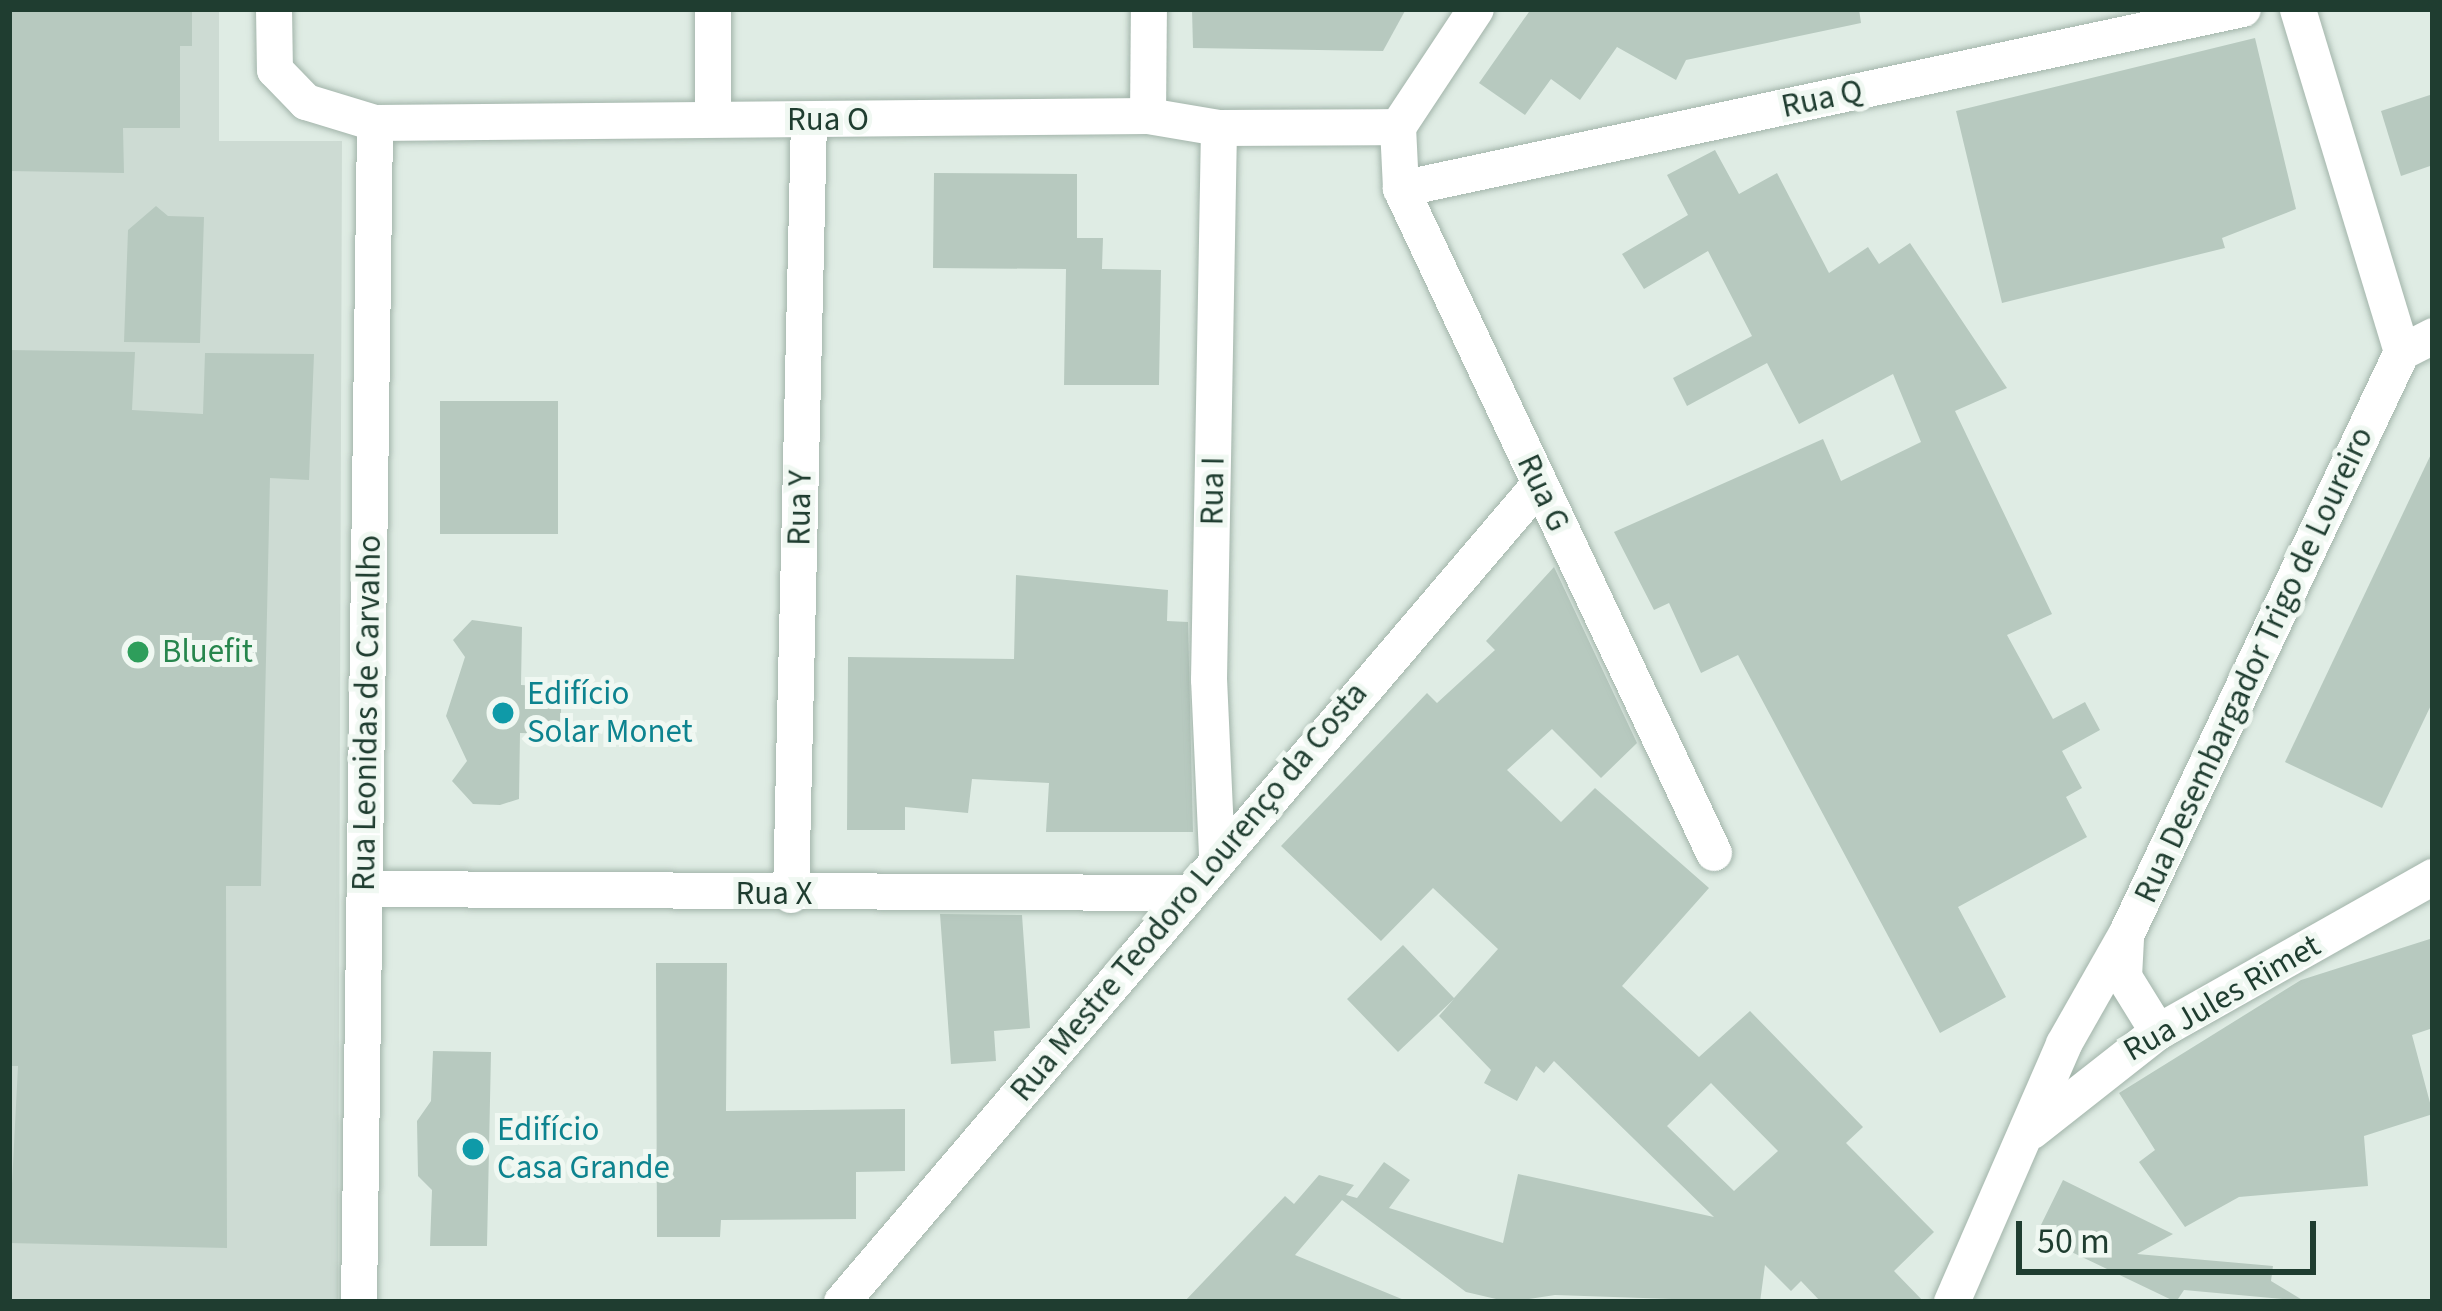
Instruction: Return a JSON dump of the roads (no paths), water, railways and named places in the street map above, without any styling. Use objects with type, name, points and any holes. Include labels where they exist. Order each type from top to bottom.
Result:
[{"type":"street","name":"Rua O","points":[[274,9],[275,70],[306,102],[375,123],[1148,116],[1219,128],[1398,127]]},
{"type":"street","points":[[713,9],[713,117]]},
{"type":"street","points":[[1148,116],[1149,9]]},
{"type":"street","points":[[1398,127],[1476,9]]},
{"type":"street","name":"Rua Q","points":[[1402,189],[2243,9]]},
{"type":"street","name":"Rua Desembargador Trigo de Loureiro","points":[[1952,1302],[2025,1138],[2417,344],[2298,9]]},
{"type":"street","name":"Rua Y","points":[[791,895],[809,121]]},
{"type":"street","name":"Rua Leonidas de Carvalho","points":[[359,1302],[375,123]]},
{"type":"street","name":"Rua G","points":[[1398,127],[1402,189],[1714,853]]},
{"type":"street","name":"Rua I","points":[[1217,855],[1210,680],[1219,128]]},
{"type":"street","name":"Rua Mestre Teodoro Lourenço da Costa","points":[[842,1302],[1184,893],[1539,485]]},
{"type":"street","name":"Rua Jules Rimet","points":[[2025,1138],[2158,1032],[2433,877]]},
{"type":"street","name":"Rua X","points":[[365,889],[791,895],[1184,893]]},
{"type":"street","points":[[2126,935],[2124,976],[2158,1032]]},
{"type":"place","name":"Bluefit","points":[[138,652]]},
{"type":"place","name":"Edifício Solar Monet","points":[[503,713]]},
{"type":"place","name":"Edifício Casa Grande","points":[[473,1149]]}]
